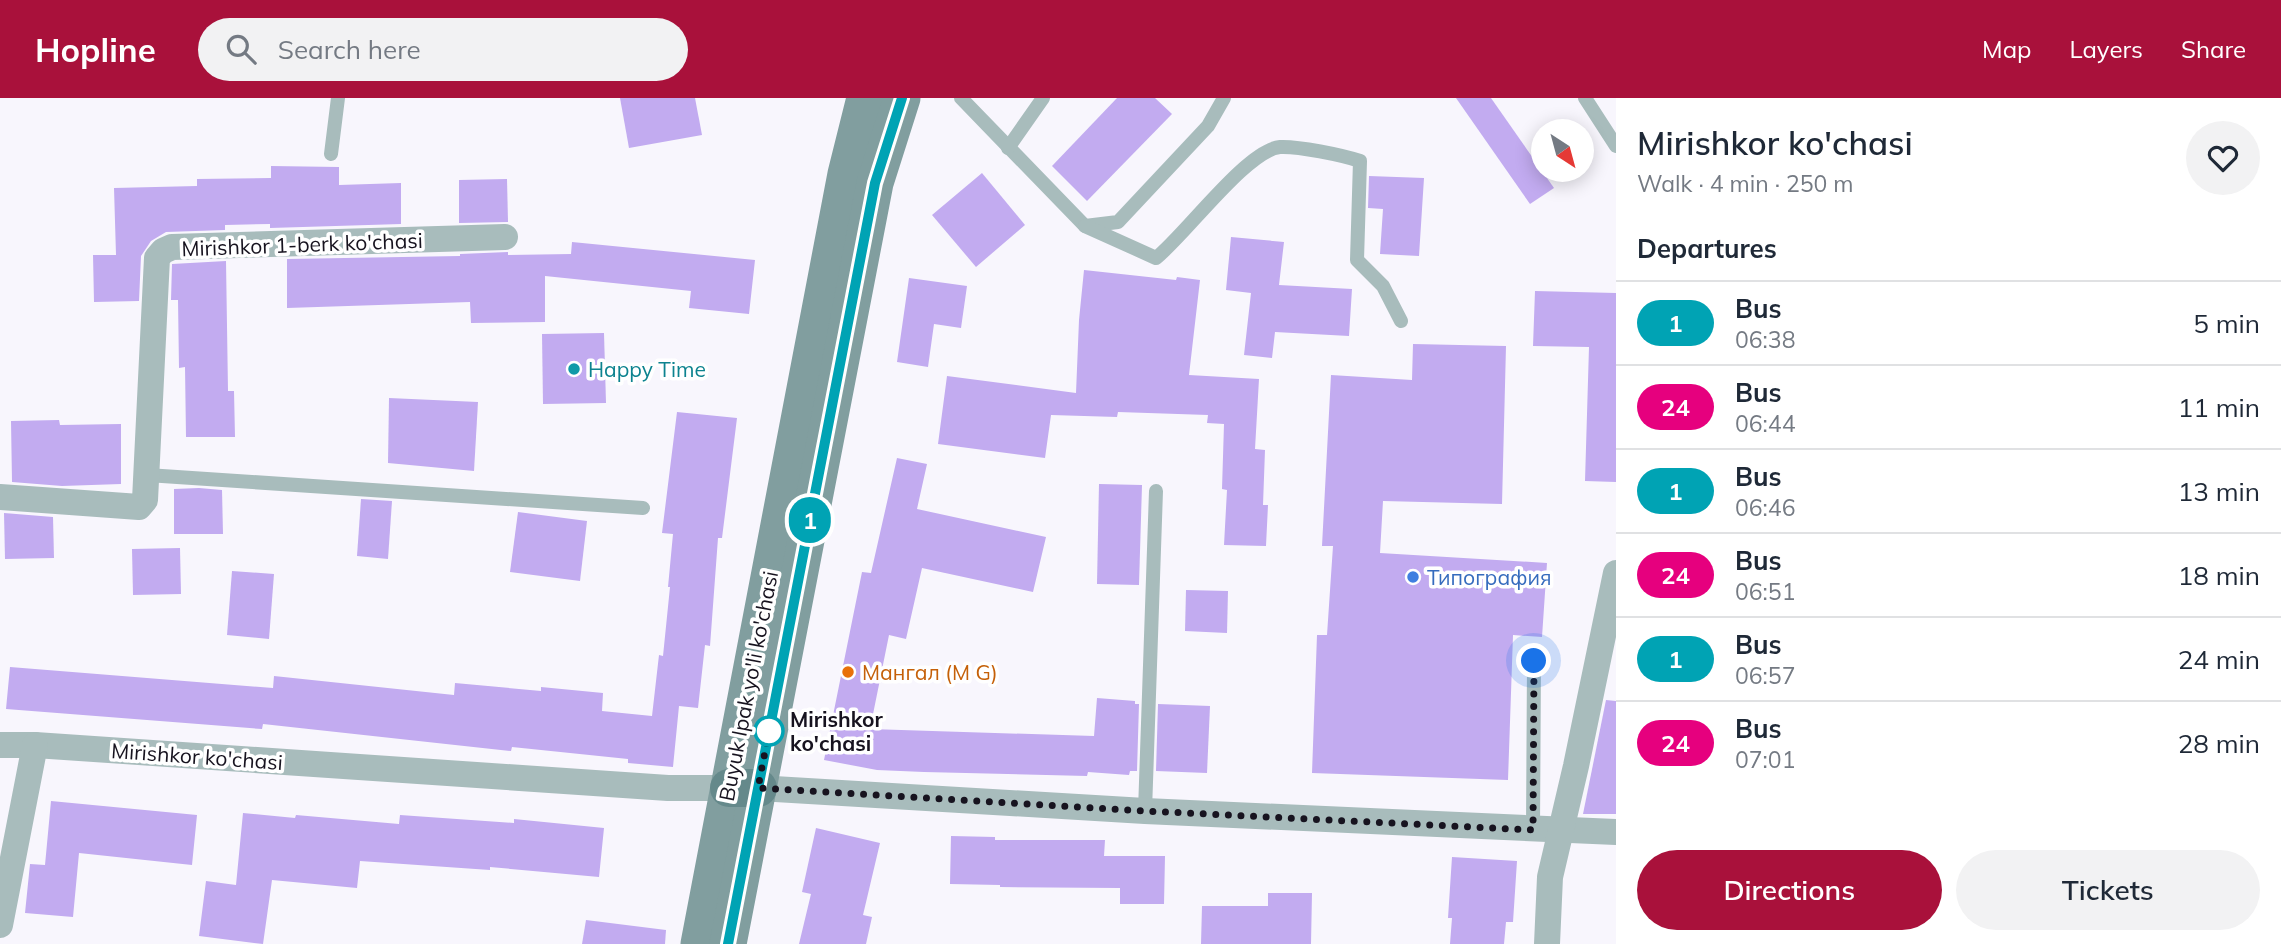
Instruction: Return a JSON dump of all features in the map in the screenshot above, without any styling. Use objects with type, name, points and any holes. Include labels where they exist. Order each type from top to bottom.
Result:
[{"type":"main road","name":"Buyuk Ipak yo'li ko'chasi","points":[[728,944],[743,788],[846,174],[865,98]]},
{"type":"main road","name":"Buyuk Ipak yo'li ko'chasi","points":[[699,944],[743,788],[875,183],[902,98]]},
{"type":"street","name":"Mirishkor 1-berk ko'chasi","points":[[0,497],[139,507],[145,500],[157,258],[163,251],[172,247],[505,237]]},
{"type":"street","points":[[1547,944],[1550,877],[1616,573]]},
{"type":"street","name":"Mirishkor ko'chasi","points":[[0,745],[668,788],[743,788],[1145,811],[1616,832]]},
{"type":"street","points":[[0,925],[35,746]]},
{"type":"lane","points":[[331,153],[338,98]]},
{"type":"lane","points":[[961,98],[1085,226],[1156,258],[1173,244],[1249,163],[1279,147],[1341,155],[1360,161],[1357,260],[1383,286],[1401,321]]},
{"type":"lane","points":[[1008,148],[1043,98]]},
{"type":"lane","points":[[1085,226],[1118,222],[1208,126],[1224,98]]},
{"type":"lane","points":[[1586,98],[1616,146]]},
{"type":"lane","points":[[147,475],[643,508]]},
{"type":"lane","points":[[1145,811],[1156,492]]},
{"type":"lane","points":[[1533,830],[1534,661]]},
{"type":"building","points":[[620,98],[695,98],[702,135],[629,148]]},
{"type":"building","points":[[1117,98],[1155,98],[1172,114],[1087,201],[1052,166]]},
{"type":"building","points":[[1456,98],[1491,98],[1531,155],[1531,182],[1550,182],[1554,188],[1530,204]]},
{"type":"building","points":[[271,166],[339,167],[339,185],[401,183],[401,224],[270,228],[270,224],[225,225],[225,230],[166,232],[151,241],[141,256],[139,301],[94,302],[93,255],[116,255],[114,188],[197,186],[197,179],[271,178]]},
{"type":"building","points":[[982,173],[1025,225],[976,267],[932,215]]},
{"type":"building","points":[[1369,176],[1424,178],[1419,256],[1380,254],[1383,209],[1368,208]]},
{"type":"building","points":[[507,179],[508,222],[459,223],[459,180]]},
{"type":"building","points":[[1231,237],[1284,242],[1279,285],[1352,289],[1349,336],[1275,332],[1272,358],[1244,355],[1251,293],[1226,290]]},
{"type":"building","points":[[572,242],[755,260],[749,314],[689,308],[691,291],[545,276],[545,322],[471,323],[470,302],[287,308],[287,259],[460,256],[508,252],[508,255],[571,254]]},
{"type":"building","points":[[226,261],[228,391],[234,391],[235,437],[186,437],[185,367],[179,368],[178,300],[171,300],[172,264]]},
{"type":"building","points":[[1084,270],[1200,280],[1189,375],[1259,379],[1255,449],[1265,450],[1263,505],[1268,505],[1266,546],[1224,545],[1227,490],[1222,489],[1224,424],[1207,423],[1208,415],[1118,412],[1117,417],[1051,415],[1045,458],[938,444],[947,376],[1076,393]]},
{"type":"building","points":[[909,278],[967,286],[961,328],[934,324],[928,367],[897,362]]},
{"type":"building","points":[[1535,291],[1616,293],[1616,482],[1585,481],[1589,347],[1533,346]]},
{"type":"building","name":"Happy Time","points":[[604,333],[606,403],[543,404],[542,334]]},
{"type":"building","points":[[1413,344],[1506,346],[1502,504],[1383,501],[1380,553],[1547,563],[1542,637],[1513,635],[1508,780],[1312,773],[1317,635],[1327,635],[1333,546],[1322,546],[1331,375],[1412,380]]},
{"type":"building","points":[[389,398],[478,402],[474,471],[388,463]]},
{"type":"building","points":[[677,412],[737,418],[722,538],[718,538],[710,646],[705,645],[698,708],[679,706],[673,767],[628,763],[628,759],[512,747],[511,751],[263,724],[262,729],[6,709],[10,667],[273,688],[274,676],[454,695],[455,683],[541,691],[541,687],[603,693],[602,711],[652,716],[659,655],[663,656],[670,587],[673,534],[662,533]]},
{"type":"building","points":[[59,420],[60,425],[121,424],[121,484],[62,486],[12,482],[11,421]]},
{"type":"building","points":[[897,458],[927,464],[917,509],[1046,537],[1033,592],[922,568],[906,639],[889,635],[870,729],[1094,736],[1097,698],[1135,701],[1135,704],[1139,704],[1137,771],[1130,771],[1129,775],[1088,772],[1087,776],[924,772],[877,770],[824,760],[862,572],[871,573]]},
{"type":"building","points":[[1099,484],[1142,485],[1139,585],[1097,584]]},
{"type":"building","points":[[174,489],[222,490],[223,534],[174,534]]},
{"type":"building","points":[[361,499],[392,501],[388,559],[357,556]]},
{"type":"building","points":[[518,512],[587,521],[580,581],[510,572]]},
{"type":"building","points":[[4,513],[53,517],[54,558],[5,559]]},
{"type":"building","points":[[180,548],[181,594],[133,595],[132,549]]},
{"type":"building","points":[[232,571],[274,574],[269,639],[227,635]]},
{"type":"building","points":[[1186,590],[1228,591],[1227,633],[1185,631]]},
{"type":"building","points":[[1606,700],[1616,701],[1616,814],[1583,814]]},
{"type":"building","points":[[1158,704],[1210,706],[1207,773],[1156,771]]},
{"type":"building","points":[[51,801],[197,815],[192,865],[79,853],[73,917],[25,913],[30,864],[45,865]]},
{"type":"building","points":[[243,813],[399,824],[400,815],[514,823],[514,819],[604,828],[599,877],[490,867],[490,870],[360,861],[357,888],[272,880],[263,944],[199,936],[206,881],[236,885]]},
{"type":"building","points":[[816,828],[880,843],[863,915],[872,917],[866,944],[799,944],[811,894],[802,892]]},
{"type":"building","points":[[951,836],[995,837],[995,840],[1105,840],[1104,856],[1165,856],[1164,904],[1120,904],[1120,888],[950,884]]},
{"type":"building","points":[[1452,857],[1517,861],[1513,922],[1506,922],[1504,944],[1450,944],[1452,918],[1448,918]]},
{"type":"building","points":[[1268,893],[1312,893],[1311,944],[1201,944],[1202,906],[1268,906]]},
{"type":"building","points":[[586,920],[666,930],[665,944],[582,944]]},
{"type":"bus line","name":"1","points":[[728,944],[875,183],[902,98]]},
{"type":"place","name":"Happy Time","points":[[574,369]]},
{"type":"place","name":"Типография","points":[[1413,577]]},
{"type":"place","name":"Мангал (M G)","points":[[848,672]]},
{"type":"place","name":"Mirishkor ko'chasi","points":[[769,731]]},
{"type":"route","points":[[769,731],[758,788],[1533,830],[1534,661]]}]
